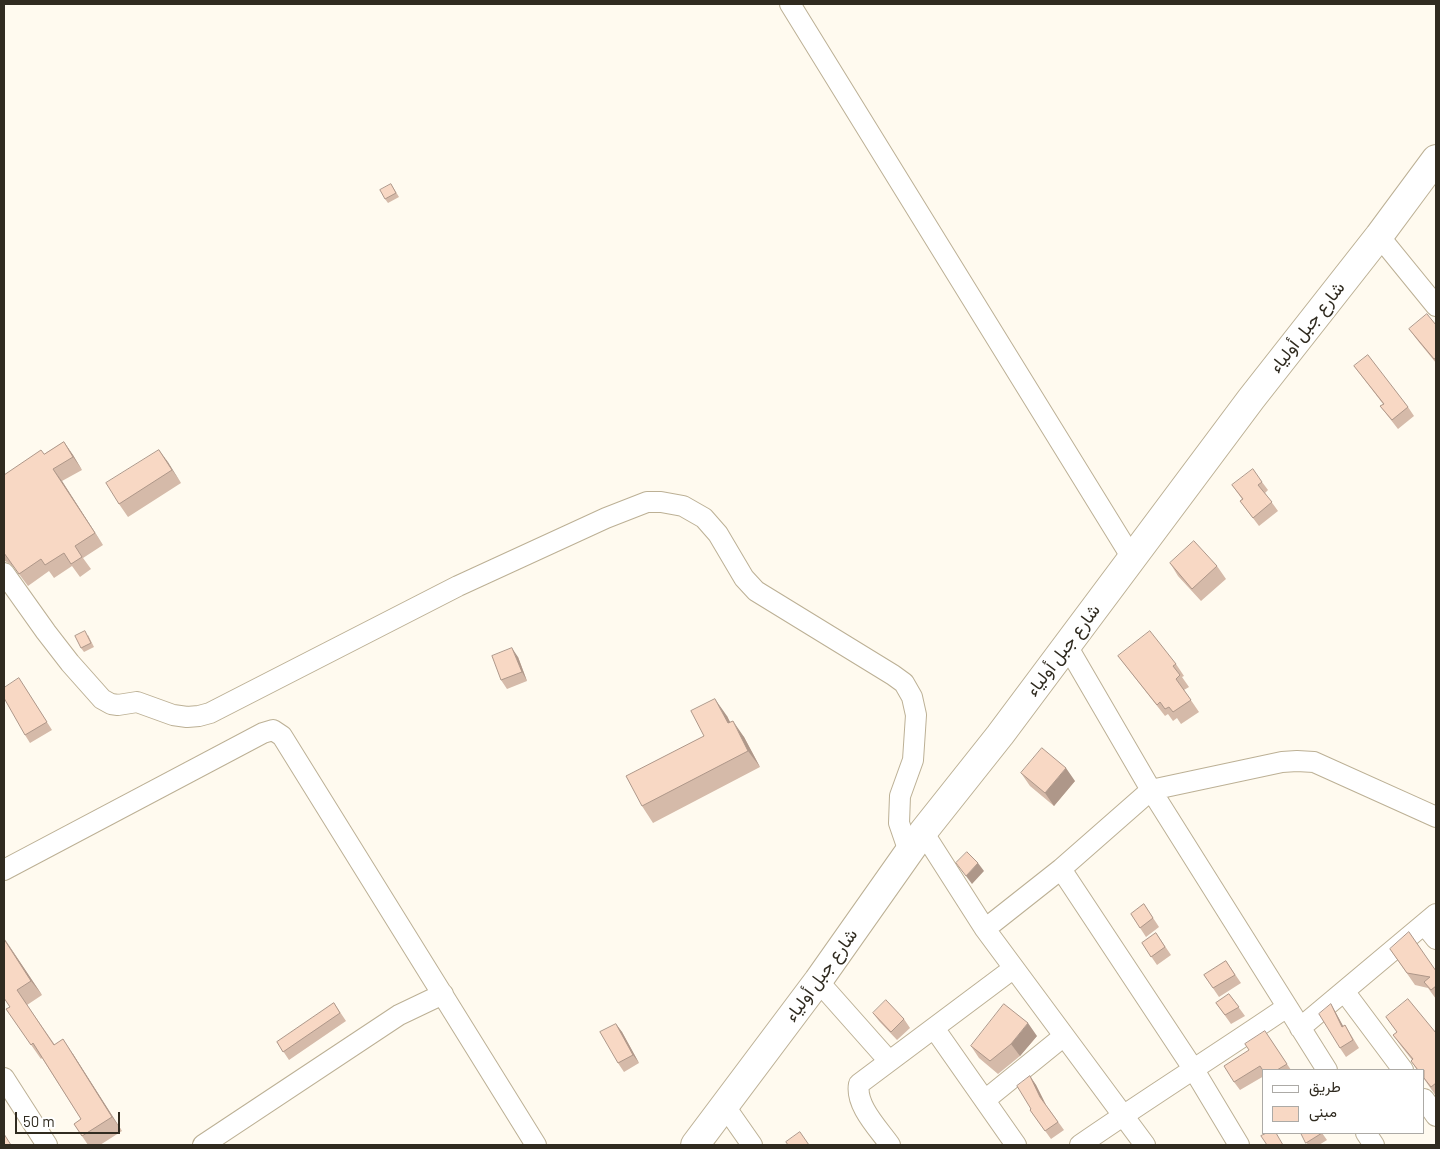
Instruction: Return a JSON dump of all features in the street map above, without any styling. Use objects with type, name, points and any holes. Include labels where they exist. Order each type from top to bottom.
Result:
[{"type":"highway","name":"شارع جبل أولياء","points":[[695,1145],[818,981],[916,842],[1000,734],[1251,399],[1436,158]]},
{"type":"street","points":[[790,4],[1132,558]]},
{"type":"street","points":[[1378,236],[1436,306]]},
{"type":"street","points":[[4,573],[70,663],[102,699],[111,704],[118,705],[137,702],[173,715],[199,716],[210,713],[254,691],[458,586],[606,518],[647,502],[661,502],[683,506],[704,518],[718,534],[744,578],[756,591],[904,683],[912,697],[916,715],[913,760],[900,796],[898,822],[985,928],[1145,1145]]},
{"type":"street","points":[[1066,644],[1151,790],[1326,1069]]},
{"type":"street","points":[[4,870],[254,738],[273,730],[282,736],[536,1145]]},
{"type":"street","points":[[985,928],[1061,869],[1151,790],[1282,762],[1314,762],[1436,817]]},
{"type":"street","points":[[1061,869],[1194,1070],[1239,1145]]},
{"type":"street","points":[[1300,1028],[1344,991],[1432,925]]},
{"type":"street","points":[[890,1145],[860,1102],[857,1093],[859,1084],[1014,968]]},
{"type":"street","points":[[818,981],[889,1061]]},
{"type":"street","points":[[1344,991],[1402,1069]]},
{"type":"street","points":[[203,1145],[399,1015],[443,994]]},
{"type":"street","points":[[1080,1145],[1287,1007]]},
{"type":"street","points":[[934,1028],[1016,1145]]},
{"type":"street","points":[[985,1100],[1064,1036]]},
{"type":"street","points":[[4,1078],[48,1145]]},
{"type":"street","points":[[1425,1100],[1436,1116]]},
{"type":"street","points":[[724,1105],[752,1145]]},
{"type":"street","points":[[1367,1134],[1374,1145]]},
{"type":"building","points":[[391,184],[396,193],[385,199],[380,190]]},
{"type":"building","points":[[1427,314],[1436,325],[1436,358],[1434,359],[1409,329]]},
{"type":"building","points":[[1368,355],[1408,407],[1392,420],[1380,406],[1384,404],[1354,366]]},
{"type":"building","points":[[64,442],[73,457],[53,469],[95,533],[75,546],[82,557],[71,564],[64,553],[45,565],[41,559],[19,574],[4,553],[4,475],[41,450],[44,454]]},
{"type":"building","points":[[159,450],[172,470],[119,504],[106,483]]},
{"type":"building","points":[[1253,469],[1262,482],[1258,485],[1272,502],[1253,518],[1240,501],[1243,499],[1232,485]]},
{"type":"building","points":[[1194,541],[1217,566],[1192,589],[1170,563]]},
{"type":"building","points":[[85,631],[91,643],[81,648],[75,636]]},
{"type":"building","points":[[1150,631],[1176,664],[1173,666],[1180,675],[1176,679],[1191,700],[1173,712],[1169,707],[1165,709],[1160,702],[1157,705],[1118,656]]},
{"type":"building","points":[[512,648],[522,672],[501,680],[492,656]]},
{"type":"building","points":[[19,678],[47,722],[25,735],[4,698],[4,688]]},
{"type":"building","points":[[715,699],[728,723],[733,721],[748,751],[642,806],[626,776],[704,736],[691,711]]},
{"type":"building","points":[[1042,748],[1066,768],[1045,793],[1021,773]]},
{"type":"building","points":[[967,852],[978,863],[966,876],[956,863]]},
{"type":"building","points":[[1144,904],[1153,918],[1140,928],[1131,914]]},
{"type":"building","points":[[1409,932],[1436,971],[1436,986],[1431,990],[1424,982],[1430,977],[1407,973],[1390,949]]},
{"type":"building","points":[[1156,933],[1165,947],[1151,957],[1142,943]]},
{"type":"building","points":[[4,939],[31,981],[17,990],[54,1045],[63,1039],[112,1117],[82,1136],[74,1124],[81,1119],[33,1043],[31,1045],[6,1009],[10,1007],[4,998]]},
{"type":"building","points":[[1226,961],[1235,975],[1213,988],[1204,975]]},
{"type":"building","points":[[1229,994],[1239,1007],[1225,1015],[1216,1003]]},
{"type":"building","points":[[1408,999],[1436,1033],[1436,1083],[1431,1087],[1425,1079],[1425,1069],[1417,1069],[1411,1061],[1413,1059],[1393,1035],[1397,1032],[1386,1017]]},
{"type":"building","points":[[886,1000],[904,1019],[891,1032],[873,1013]]},
{"type":"building","points":[[334,1003],[340,1013],[283,1052],[277,1042]]},
{"type":"building","points":[[1004,1004],[1028,1023],[1011,1044],[990,1061],[971,1046]]},
{"type":"building","points":[[1331,1004],[1342,1027],[1345,1025],[1353,1040],[1340,1048],[1319,1014]]},
{"type":"building","points":[[616,1024],[633,1055],[618,1063],[600,1032]]},
{"type":"building","points":[[1265,1031],[1287,1064],[1279,1069],[1262,1069],[1260,1066],[1234,1082],[1224,1066],[1249,1050],[1245,1044]]},
{"type":"building","points":[[1030,1076],[1040,1097],[1058,1122],[1045,1131],[1030,1110],[1017,1086]]},
{"type":"building","points":[[800,1132],[809,1145],[788,1145],[786,1142]]},
{"type":"building","points":[[4,1134],[11,1145],[4,1145]]},
{"type":"building","points":[[1277,1134],[1283,1145],[1267,1145],[1261,1136]]},
{"type":"building","points":[[1302,1134],[1320,1134],[1306,1143]]}]
